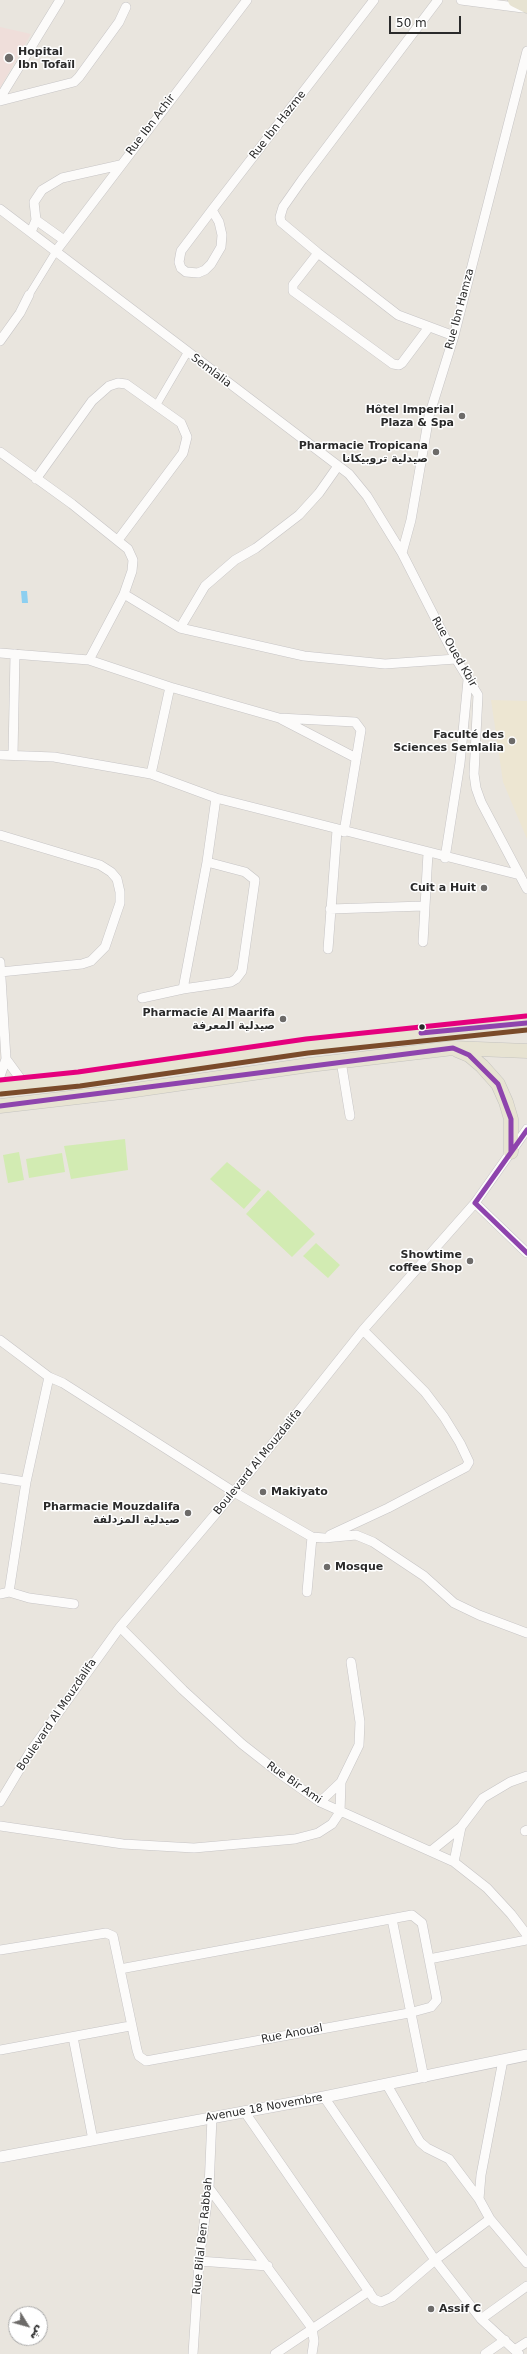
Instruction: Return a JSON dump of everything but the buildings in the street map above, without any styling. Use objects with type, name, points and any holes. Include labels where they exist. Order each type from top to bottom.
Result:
[{"type":"main road","points":[[515,0],[527,7]]},
{"type":"main road","points":[[0,1087],[79,1080],[307,1046],[527,1023]]},
{"type":"main road","points":[[453,1048],[469,1055],[498,1084],[506,1102],[511,1119],[511,1152]]},
{"type":"main road","points":[[0,1106],[121,1092],[341,1061],[453,1048],[527,1051]]},
{"type":"street","points":[[0,98],[60,0]]},
{"type":"street","name":"Rue Ibn Achir","points":[[56,251],[247,0]]},
{"type":"street","name":"Rue Ibn Hazme","points":[[212,210],[219,222],[222,235],[221,247],[211,264],[198,273],[186,272],[181,268],[181,251],[212,210],[374,0]]},
{"type":"street","points":[[438,0],[283,207],[280,217],[282,222],[318,253],[398,314],[429,328],[454,336]]},
{"type":"street","points":[[461,0],[527,7]]},
{"type":"street","points":[[0,101],[74,82],[119,22],[126,7]]},
{"type":"street","name":"Rue Ibn Hamza","points":[[402,553],[411,520],[414,492],[429,416],[454,336],[527,50]]},
{"type":"street","points":[[31,232],[36,220],[34,202],[37,196],[48,185],[62,178],[120,165]]},
{"type":"street","name":"Semlalia","points":[[0,209],[187,353],[348,474],[367,496],[402,553]]},
{"type":"street","points":[[36,220],[64,240]]},
{"type":"street","points":[[0,340],[20,313],[29,295],[56,251]]},
{"type":"street","points":[[318,253],[293,285],[293,291],[393,364],[399,365],[402,363],[429,328]]},
{"type":"street","points":[[156,406],[187,353]]},
{"type":"street","points":[[36,479],[92,401],[109,386],[118,383],[126,384],[181,424],[185,430],[187,444],[183,453],[118,540]]},
{"type":"street","points":[[0,452],[128,549],[132,560],[132,571],[124,594],[89,660]]},
{"type":"street","points":[[180,628],[205,586],[230,563],[256,548],[299,515],[319,493],[338,466]]},
{"type":"street","name":"Rue Oued Kbir","points":[[402,553],[456,659],[478,695],[474,774],[476,788],[481,802],[527,889]]},
{"type":"street","points":[[124,594],[180,628],[304,656],[385,664],[456,659]]},
{"type":"street","points":[[0,653],[89,660],[170,687],[279,718],[356,758]]},
{"type":"street","points":[[14,755],[15,654]]},
{"type":"street","points":[[445,858],[460,763],[468,680]]},
{"type":"street","points":[[151,774],[170,687]]},
{"type":"street","points":[[279,718],[355,722],[361,730],[340,831],[330,909],[328,949]]},
{"type":"street","points":[[0,755],[54,757],[151,774],[216,798],[445,858],[520,875]]},
{"type":"street","points":[[183,989],[207,862],[216,798]]},
{"type":"street","points":[[0,835],[100,865],[111,872],[117,879],[120,892],[120,903],[104,947],[91,961],[82,964],[1,972]]},
{"type":"street","points":[[423,942],[424,906],[428,881],[428,853]]},
{"type":"street","points":[[142,998],[183,989],[231,982],[236,979],[242,971],[255,880],[245,872],[207,862]]},
{"type":"street","points":[[330,909],[424,906]]},
{"type":"street","points":[[0,962],[6,1059],[0,1076]]},
{"type":"street","points":[[6,1059],[25,1085]]},
{"type":"street","points":[[341,1061],[350,1116]]},
{"type":"street","name":"Boulevard Al Mouzdalifa","points":[[0,1802],[35,1746],[120,1627],[234,1492],[363,1330],[475,1203],[527,1129]]},
{"type":"street","points":[[475,1203],[527,1254]]},
{"type":"street","points":[[324,1538],[388,1508],[466,1467],[469,1462],[460,1443],[444,1417],[425,1392],[363,1330]]},
{"type":"street","points":[[0,1340],[49,1377],[63,1383],[234,1492],[312,1537],[324,1538],[356,1535],[373,1542],[424,1576],[454,1603],[479,1615],[527,1633]]},
{"type":"street","points":[[49,1377],[4,1593],[74,1604]]},
{"type":"street","points":[[0,1478],[26,1482]]},
{"type":"street","points":[[307,1592],[312,1537]]},
{"type":"street","name":"Rue Bir Ami","points":[[120,1627],[183,1690],[242,1744],[320,1802],[454,1862],[486,1888],[511,1914],[527,1935]]},
{"type":"street","points":[[320,1802],[341,1782],[355,1756],[360,1736],[351,1662]]},
{"type":"street","points":[[431,1851],[461,1827],[483,1798],[510,1782],[527,1776]]},
{"type":"street","points":[[0,1826],[123,1844],[194,1848],[295,1839],[318,1833],[332,1824],[340,1812],[341,1782]]},
{"type":"street","points":[[454,1862],[461,1827]]},
{"type":"street","points":[[120,1969],[412,1915],[419,1919],[422,1923],[429,1959],[527,1940]]},
{"type":"street","points":[[392,1919],[409,2013],[424,2078]]},
{"type":"street","points":[[0,1950],[106,1933],[113,1936],[130,2026],[0,2050]]},
{"type":"street","name":"Rue Anoual","points":[[130,2026],[139,2056],[146,2061],[152,2062],[409,2013],[431,2007],[437,2000],[429,1959]]},
{"type":"street","points":[[73,2037],[93,2140]]},
{"type":"street","name":"Avenue 18 Novembre","points":[[0,2157],[424,2078],[527,2055]]},
{"type":"street","points":[[479,2199],[481,2175],[504,2060]]},
{"type":"street","points":[[387,2085],[420,2142],[426,2148],[449,2159],[479,2199],[490,2220],[527,2263]]},
{"type":"street","points":[[324,2097],[435,2260],[481,2319],[518,2352],[527,2342]]},
{"type":"street","points":[[244,2111],[374,2299],[381,2302],[387,2300],[435,2260],[490,2220]]},
{"type":"street","name":"Rue Bilal Ben Rabbah","points":[[193,2354],[199,2261],[209,2188],[212,2117]]},
{"type":"street","points":[[209,2188],[268,2266],[312,2328],[314,2341],[312,2354]]},
{"type":"street","points":[[199,2261],[268,2266]]},
{"type":"street","points":[[481,2319],[527,2286]]},
{"type":"street","points":[[274,2354],[369,2291]]},
{"type":"street","points":[[486,2354],[505,2340]]},
{"type":"shaded area","name":"Hopital Ibn Tofaïl","points":[[0,27],[31,34],[0,88]]},
{"type":"shaded area","name":"Faculté des Sciences Semlalia","points":[[491,700],[527,701],[527,839],[503,782]]},
{"type":"green space","points":[[125,1139],[128,1170],[71,1179],[64,1146]]},
{"type":"green space","points":[[19,1152],[24,1180],[8,1183],[3,1155]]},
{"type":"green space","points":[[62,1153],[65,1172],[29,1178],[26,1159]]},
{"type":"green space","points":[[227,1162],[261,1190],[244,1209],[210,1179]]},
{"type":"green space","points":[[268,1190],[315,1234],[292,1257],[246,1214]]},
{"type":"green space","points":[[316,1243],[340,1265],[328,1278],[303,1256]]},
{"type":"water","points":[[21,591],[27,591],[28,603],[22,603]]},
{"type":"transit line","points":[[0,1080],[78,1072],[306,1039],[526,1016]]},
{"type":"transit line","points":[[421,1033],[527,1023]]},
{"type":"transit line","points":[[1,1094],[80,1086],[308,1053],[527,1030]]},
{"type":"transit line","points":[[0,1106],[453,1048],[469,1055],[498,1084],[511,1119],[511,1152]]},
{"type":"transit line","points":[[475,1203],[527,1130]]},
{"type":"transit line","points":[[475,1203],[527,1253]]},
{"type":"place","name":"Hopital Ibn Tofaïl","points":[[9,58]]},
{"type":"place","name":"Hôtel Imperial Plaza & Spa","points":[[462,416]]},
{"type":"place","name":"Pharmacie Tropicana صيدلية تروبيكانا","points":[[436,452]]},
{"type":"place","name":"Faculté des Sciences Semlalia","points":[[512,741]]},
{"type":"place","name":"Cuit a Huit","points":[[484,888]]},
{"type":"place","name":"Pharmacie Al Maarifa صيدلية المعرفة","points":[[283,1019]]},
{"type":"place","name":"Showtime coffee Shop","points":[[470,1261]]},
{"type":"place","name":"Makiyato","points":[[263,1492]]},
{"type":"place","name":"Pharmacie Mouzdalifa صيدلية المزدلفة","points":[[188,1513]]},
{"type":"place","name":"Mosque","points":[[327,1567]]},
{"type":"place","name":"Assif C","points":[[431,2309]]}]
